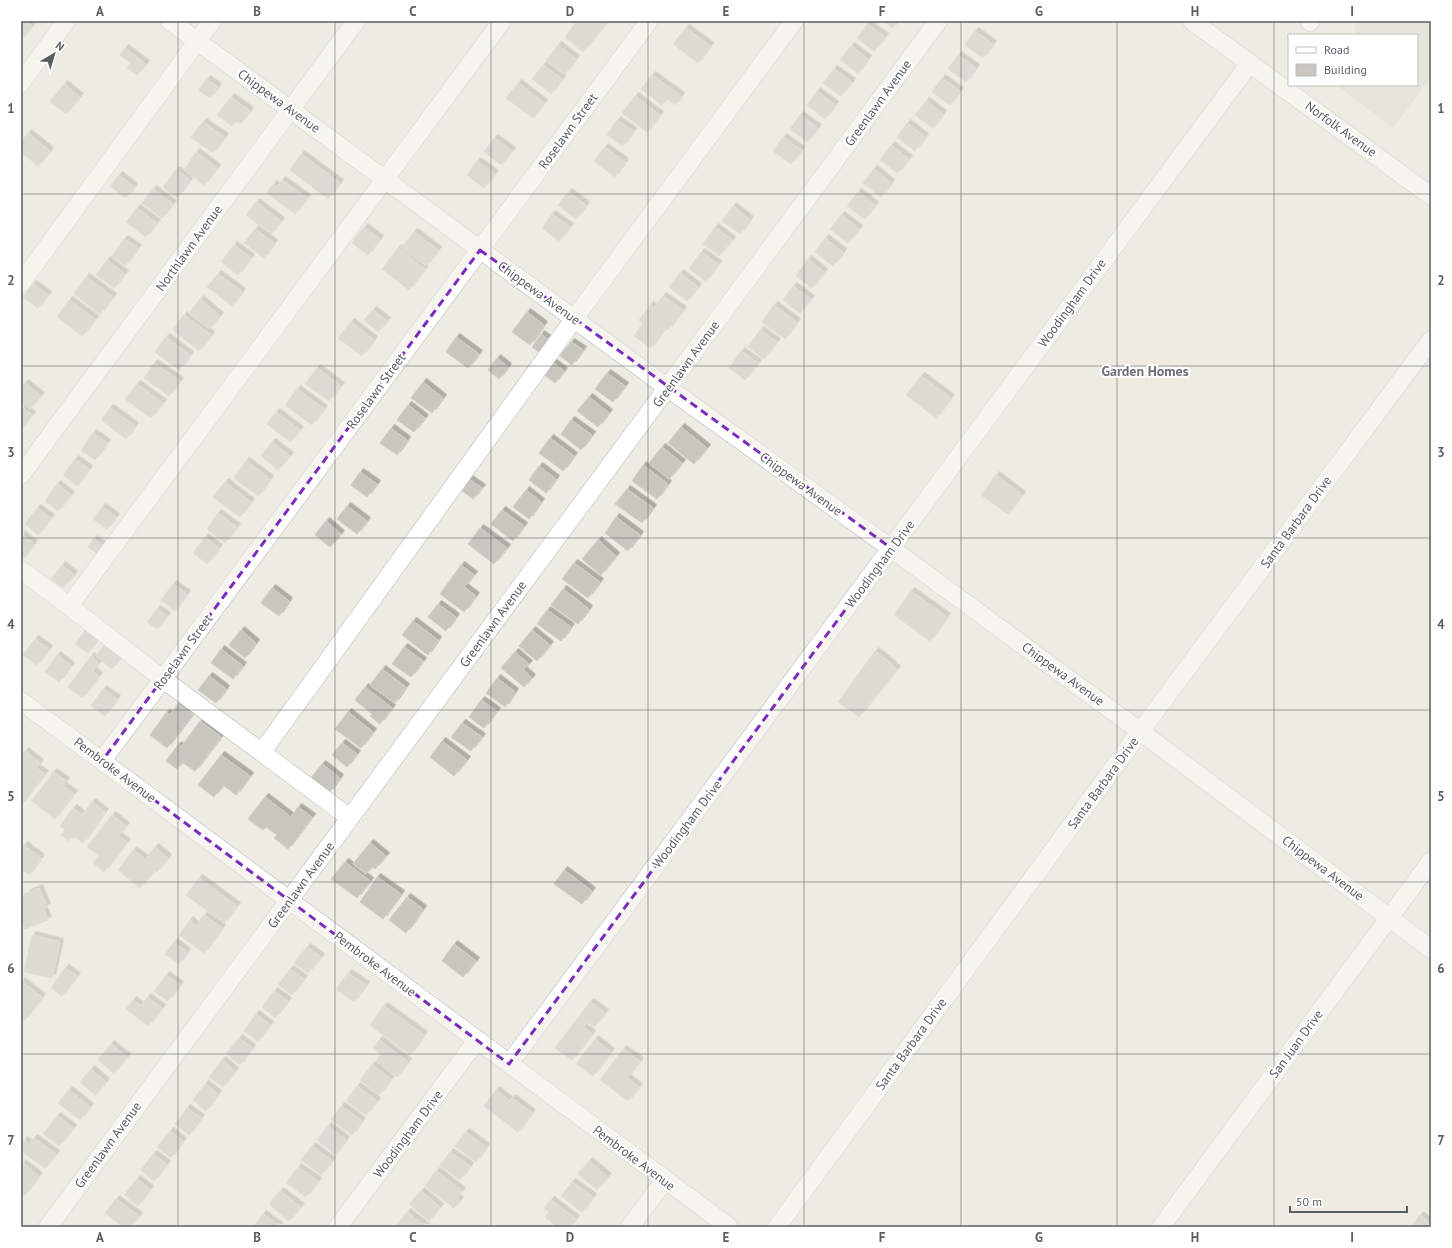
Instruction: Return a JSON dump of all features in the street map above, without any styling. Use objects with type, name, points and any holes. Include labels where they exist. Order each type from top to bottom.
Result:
[{"type":"street","points":[[21,83],[66,21]]},
{"type":"street","name":"Chippewa Avenue","points":[[170,21],[668,388],[891,548],[1141,732],[1431,949]]},
{"type":"street","points":[[21,283],[212,21]]},
{"type":"street","name":"Northlawn Avenue","points":[[21,475],[356,21]]},
{"type":"street","points":[[69,606],[502,21]]},
{"type":"street","name":"Roselawn Street","points":[[102,761],[649,21]]},
{"type":"street","points":[[262,752],[574,319],[794,21]]},
{"type":"street","name":"Greenlawn Avenue","points":[[48,1227],[938,21]]},
{"type":"street","name":"Norfolk Avenue","points":[[1192,21],[1431,196]]},
{"type":"street","name":"Woodingham Drive","points":[[509,1064],[1250,63]]},
{"type":"street","name":"Santa Barbara Drive","points":[[777,1227],[1431,340]]},
{"type":"street","points":[[21,570],[163,679],[350,818]]},
{"type":"street","name":"Pembroke Avenue","points":[[21,700],[728,1227]]},
{"type":"street","name":"San Juan Drive","points":[[1161,1227],[1431,861]]},
{"type":"street","name":"Woodingham Drive","points":[[338,1227],[477,1040]]},
{"type":"street","points":[[630,1227],[665,1180]]},
{"type":"highlighted area","points":[[480,250],[891,548],[509,1064],[102,761]]},
{"type":"shaded area","points":[[1355,21],[1431,21],[1431,77],[1393,128],[1337,86],[1418,86],[1418,34],[1355,34]]},
{"type":"building","points":[[21,21],[26,21],[32,26],[21,40]]},
{"type":"building","points":[[577,21],[608,21],[583,52],[565,37]]},
{"type":"building","points":[[884,21],[897,21],[893,28]]},
{"type":"building","points":[[867,24],[885,37],[874,51],[857,38]]},
{"type":"building","points":[[686,28],[710,46],[698,63],[673,44]]},
{"type":"building","points":[[975,31],[993,44],[983,58],[965,45]]},
{"type":"building","points":[[558,45],[576,59],[565,74],[546,61]]},
{"type":"building","points":[[851,46],[868,59],[858,73],[840,60]]},
{"type":"building","points":[[125,48],[146,64],[137,75],[127,68],[131,63],[120,55]]},
{"type":"building","points":[[958,55],[976,68],[966,82],[948,69]]},
{"type":"building","points":[[543,65],[562,79],[551,94],[532,79]]},
{"type":"building","points":[[834,69],[852,82],[841,96],[823,83]]},
{"type":"building","points":[[652,75],[681,96],[675,105],[667,99],[662,105],[641,89]]},
{"type":"building","points":[[942,78],[960,91],[950,105],[932,92]]},
{"type":"building","points":[[207,79],[218,87],[210,98],[198,90]]},
{"type":"building","points":[[518,83],[544,103],[533,118],[506,98]]},
{"type":"building","points":[[64,84],[80,97],[66,114],[50,102]]},
{"type":"building","points":[[817,91],[835,105],[825,119],[807,105]]},
{"type":"building","points":[[635,96],[660,115],[647,132],[622,113]]},
{"type":"building","points":[[231,97],[250,111],[240,124],[236,121],[232,126],[217,115]]},
{"type":"building","points":[[926,101],[943,114],[933,128],[915,115]]},
{"type":"building","points":[[800,115],[818,128],[807,142],[790,129]]},
{"type":"building","points":[[617,120],[633,131],[623,146],[607,135]]},
{"type":"building","points":[[203,122],[225,137],[213,153],[191,137]]},
{"type":"building","points":[[907,123],[925,137],[915,151],[897,137]]},
{"type":"building","points":[[28,133],[50,151],[38,166],[21,152],[21,142]]},
{"type":"building","points":[[783,137],[801,150],[791,164],[773,151]]},
{"type":"building","points":[[494,138],[512,151],[501,165],[484,152]]},
{"type":"building","points":[[891,145],[909,159],[898,173],[880,160]]},
{"type":"building","points":[[605,147],[625,162],[615,177],[594,161]]},
{"type":"building","points":[[196,152],[217,168],[204,185],[184,170]]},
{"type":"building","points":[[301,154],[340,183],[328,199],[290,170]]},
{"type":"building","points":[[477,161],[495,174],[484,188],[467,175]]},
{"type":"building","points":[[874,169],[891,183],[881,197],[863,183]]},
{"type":"building","points":[[176,170],[190,180],[177,198],[163,187]]},
{"type":"building","points":[[119,175],[134,187],[126,198],[110,186]]},
{"type":"building","points":[[282,180],[307,198],[295,214],[267,193],[273,184],[277,187]]},
{"type":"building","points":[[153,189],[173,204],[162,218],[142,203]]},
{"type":"building","points":[[568,192],[586,205],[576,219],[558,205]]},
{"type":"building","points":[[858,192],[875,205],[865,219],[847,206]]},
{"type":"building","points":[[256,202],[281,221],[271,234],[246,215]]},
{"type":"building","points":[[733,206],[750,220],[740,234],[722,221]]},
{"type":"building","points":[[137,208],[157,223],[146,237],[126,222]]},
{"type":"building","points":[[552,214],[570,227],[559,241],[542,228]]},
{"type":"building","points":[[841,215],[859,229],[848,243],[830,229]]},
{"type":"building","points":[[364,227],[380,239],[368,255],[352,243]]},
{"type":"building","points":[[715,227],[732,240],[719,256],[703,244]]},
{"type":"building","points":[[255,229],[274,243],[264,258],[244,243]]},
{"type":"building","points":[[414,232],[438,250],[426,266],[401,248]]},
{"type":"building","points":[[825,238],[843,252],[833,266],[815,252]]},
{"type":"building","points":[[124,239],[138,248],[125,266],[112,256]]},
{"type":"building","points":[[234,245],[251,258],[238,275],[221,262]]},
{"type":"building","points":[[398,248],[425,269],[409,290],[382,269]]},
{"type":"building","points":[[701,252],[718,264],[706,281],[689,269]]},
{"type":"building","points":[[808,259],[824,272],[812,288],[796,276]]},
{"type":"building","points":[[107,260],[125,274],[114,288],[96,275]]},
{"type":"building","points":[[680,273],[698,287],[687,301],[669,287]]},
{"type":"building","points":[[218,274],[242,292],[232,306],[207,287]]},
{"type":"building","points":[[86,277],[113,297],[100,314],[74,294]]},
{"type":"building","points":[[33,284],[48,295],[38,308],[23,297]]},
{"type":"building","points":[[793,286],[811,299],[800,313],[783,300]]},
{"type":"building","points":[[663,296],[683,310],[668,330],[665,328],[651,348],[634,336],[643,323],[639,320],[650,305],[654,308]]},
{"type":"building","points":[[200,299],[220,316],[209,329],[189,313]]},
{"type":"building","points":[[69,300],[95,319],[82,336],[57,317]]},
{"type":"building","points":[[774,305],[797,322],[785,339],[762,322]]},
{"type":"building","points":[[373,310],[387,321],[378,332],[364,320]]},
{"type":"building","points":[[527,312],[544,325],[530,345],[512,332]]},
{"type":"building","points":[[184,315],[211,335],[199,351],[173,330]]},
{"type":"building","points":[[351,322],[374,340],[362,356],[338,338]]},
{"type":"building","points":[[760,330],[777,342],[764,359],[748,347]]},
{"type":"building","points":[[541,334],[550,341],[541,354],[532,347]]},
{"type":"building","points":[[166,337],[190,355],[179,370],[155,352]]},
{"type":"building","points":[[456,337],[479,354],[468,368],[446,352]]},
{"type":"building","points":[[571,342],[583,350],[572,365],[560,356]]},
{"type":"building","points":[[741,351],[758,363],[745,380],[729,368]]},
{"type":"building","points":[[497,358],[508,367],[499,379],[488,370]]},
{"type":"building","points":[[552,362],[564,371],[555,383],[543,374]]},
{"type":"building","points":[[154,363],[180,381],[169,396],[144,378]]},
{"type":"building","points":[[317,368],[341,386],[329,401],[305,384]]},
{"type":"building","points":[[607,373],[625,386],[613,402],[595,389]]},
{"type":"building","points":[[921,376],[951,398],[936,418],[906,395]]},
{"type":"building","points":[[423,382],[443,398],[432,413],[411,398]]},
{"type":"building","points":[[25,383],[41,396],[30,409],[21,401],[21,387]]},
{"type":"building","points":[[137,384],[163,403],[151,418],[125,399]]},
{"type":"building","points":[[297,389],[324,409],[312,425],[285,405]]},
{"type":"building","points":[[589,397],[609,413],[598,427],[577,411]]},
{"type":"building","points":[[408,405],[425,418],[414,432],[397,420]]},
{"type":"building","points":[[21,407],[32,415],[21,429]]},
{"type":"building","points":[[110,408],[135,426],[126,439],[101,420]]},
{"type":"building","points":[[276,412],[300,430],[290,442],[267,424]]},
{"type":"building","points":[[571,420],[592,435],[581,450],[561,434]]},
{"type":"building","points":[[681,427],[707,448],[694,464],[668,443]]},
{"type":"building","points":[[391,428],[407,440],[397,455],[380,443]]},
{"type":"building","points":[[93,433],[107,443],[95,460],[81,450]]},
{"type":"building","points":[[550,438],[574,456],[563,471],[539,453]]},
{"type":"building","points":[[272,442],[290,456],[278,470],[261,456]]},
{"type":"building","points":[[662,447],[682,463],[669,479],[649,463]]},
{"type":"building","points":[[75,459],[89,469],[77,486],[63,475]]},
{"type":"building","points":[[246,461],[270,479],[258,496],[234,478]]},
{"type":"building","points":[[643,465],[668,484],[657,499],[632,481]]},
{"type":"building","points":[[539,466],[556,479],[546,493],[529,480]]},
{"type":"building","points":[[360,472],[377,484],[367,497],[351,485]]},
{"type":"building","points":[[996,475],[1022,495],[1008,514],[981,495]]},
{"type":"building","points":[[469,479],[482,488],[473,499],[461,490]]},
{"type":"building","points":[[225,482],[251,502],[240,517],[213,497]]},
{"type":"building","points":[[57,484],[71,495],[58,511],[45,501]]},
{"type":"building","points":[[627,489],[653,508],[642,523],[615,504]]},
{"type":"building","points":[[526,490],[541,502],[529,519],[513,507]]},
{"type":"building","points":[[347,506],[367,521],[357,534],[337,519]]},
{"type":"building","points":[[102,507],[116,517],[107,529],[93,519]]},
{"type":"building","points":[[37,508],[51,518],[38,535],[25,524]]},
{"type":"building","points":[[502,510],[524,526],[513,541],[491,524]]},
{"type":"building","points":[[218,513],[237,527],[225,543],[207,529]]},
{"type":"building","points":[[616,517],[640,535],[628,551],[605,533]]},
{"type":"building","points":[[326,521],[341,534],[330,547],[315,535]]},
{"type":"building","points":[[480,528],[507,548],[494,564],[468,544]]},
{"type":"building","points":[[21,534],[34,544],[22,560],[21,559]]},
{"type":"building","points":[[205,537],[219,548],[207,564],[193,553]]},
{"type":"building","points":[[93,539],[105,547],[99,555],[88,547]]},
{"type":"building","points":[[598,540],[616,556],[601,575],[582,559]]},
{"type":"building","points":[[574,563],[600,582],[588,598],[562,579]]},
{"type":"building","points":[[62,565],[74,575],[63,588],[51,579]]},
{"type":"building","points":[[461,565],[474,575],[464,587],[476,596],[464,612],[440,594]]},
{"type":"building","points":[[173,584],[187,594],[175,611],[161,600]]},
{"type":"building","points":[[272,588],[289,601],[279,616],[261,603]]},
{"type":"building","points":[[563,589],[589,609],[578,624],[551,605]]},
{"type":"building","points":[[911,591],[947,617],[930,641],[894,615]]},
{"type":"building","points":[[438,604],[456,617],[446,631],[428,617]]},
{"type":"building","points":[[157,609],[167,616],[157,629],[147,622]]},
{"type":"building","points":[[547,610],[571,627],[561,641],[537,624]]},
{"type":"building","points":[[413,621],[438,640],[428,655],[402,635]]},
{"type":"building","points":[[86,630],[98,639],[88,653],[75,644]]},
{"type":"building","points":[[241,630],[256,643],[245,658],[229,645]]},
{"type":"building","points":[[532,630],[550,645],[537,661],[519,646]]},
{"type":"building","points":[[35,639],[49,649],[37,665],[23,655]]},
{"type":"building","points":[[105,644],[121,656],[112,669],[96,656]]},
{"type":"building","points":[[404,647],[423,661],[411,677],[392,664]]},
{"type":"building","points":[[221,649],[243,666],[233,679],[211,663]]},
{"type":"building","points":[[875,651],[897,669],[859,717],[838,702]]},
{"type":"building","points":[[515,652],[529,664],[523,670],[532,678],[524,687],[501,668]]},
{"type":"building","points":[[57,655],[71,666],[59,682],[45,672]]},
{"type":"building","points":[[91,656],[99,663],[93,671],[99,676],[82,698],[68,687]]},
{"type":"building","points":[[382,669],[406,687],[395,703],[370,685]]},
{"type":"building","points":[[209,676],[226,689],[216,703],[198,690]]},
{"type":"building","points":[[497,678],[515,692],[505,707],[486,693]]},
{"type":"building","points":[[365,687],[392,708],[380,724],[370,716],[372,714],[355,700]]},
{"type":"building","points":[[103,689],[117,699],[105,716],[91,706]]},
{"type":"building","points":[[481,700],[497,711],[484,728],[469,717]]},
{"type":"building","points":[[178,704],[193,714],[167,748],[150,735],[166,713],[170,715]]},
{"type":"building","points":[[348,712],[373,732],[361,748],[335,729]]},
{"type":"building","points":[[200,721],[221,737],[195,771],[182,762],[177,769],[166,761],[178,745],[181,747]]},
{"type":"building","points":[[462,723],[482,737],[471,751],[451,737]]},
{"type":"building","points":[[442,741],[467,760],[454,776],[430,757]]},
{"type":"building","points":[[342,743],[357,754],[347,767],[332,755]]},
{"type":"building","points":[[25,751],[40,763],[36,768],[45,774],[21,805],[21,757]]},
{"type":"building","points":[[221,755],[250,776],[236,795],[223,785],[214,797],[198,785]]},
{"type":"building","points":[[322,764],[340,778],[330,792],[311,778]]},
{"type":"building","points":[[53,772],[66,781],[63,786],[74,794],[55,819],[32,801]]},
{"type":"building","points":[[265,797],[291,817],[298,807],[312,817],[288,849],[274,838],[277,835],[266,827],[263,830],[248,819]]},
{"type":"building","points":[[92,802],[105,812],[83,843],[72,835],[69,841],[61,835],[65,830],[60,826],[73,808],[82,815]]},
{"type":"building","points":[[112,815],[126,826],[118,836],[127,842],[104,872],[93,863],[99,856],[87,847]]},
{"type":"building","points":[[370,843],[386,856],[375,869],[372,867],[366,874],[353,864]]},
{"type":"building","points":[[24,845],[41,858],[29,875],[21,869],[21,849]]},
{"type":"building","points":[[155,847],[168,858],[157,872],[154,870],[140,888],[118,870],[133,850],[145,859]]},
{"type":"building","points":[[345,862],[370,881],[357,898],[331,879]]},
{"type":"building","points":[[564,870],[592,891],[582,904],[554,884]]},
{"type":"building","points":[[377,877],[401,894],[383,919],[360,902]]},
{"type":"building","points":[[199,878],[237,906],[224,923],[186,895]]},
{"type":"building","points":[[39,888],[47,907],[43,909],[48,920],[25,929],[21,920],[21,898]]},
{"type":"building","points":[[407,897],[423,909],[406,933],[389,920]]},
{"type":"building","points":[[204,915],[222,928],[204,953],[179,935],[190,920],[196,926]]},
{"type":"building","points":[[32,935],[60,942],[52,978],[24,972]]},
{"type":"building","points":[[174,942],[187,952],[179,964],[165,954]]},
{"type":"building","points":[[454,944],[476,961],[463,977],[442,961]]},
{"type":"building","points":[[307,947],[321,957],[308,973],[294,963]]},
{"type":"building","points":[[65,968],[77,976],[62,996],[51,988]]},
{"type":"building","points":[[290,969],[304,979],[292,995],[278,985]]},
{"type":"building","points":[[348,973],[366,985],[354,1002],[336,989]]},
{"type":"building","points":[[166,975],[180,985],[168,1001],[154,991]]},
{"type":"building","points":[[21,981],[42,997],[24,1021],[21,1019]]},
{"type":"building","points":[[274,991],[288,1001],[275,1018],[262,1007]]},
{"type":"building","points":[[147,997],[162,1008],[148,1026],[126,1009],[133,1000],[141,1006]]},
{"type":"building","points":[[590,1002],[605,1013],[594,1027],[587,1022],[583,1027],[592,1034],[572,1060],[555,1048]]},
{"type":"building","points":[[384,1006],[424,1035],[410,1055],[370,1025]]},
{"type":"building","points":[[256,1014],[270,1025],[258,1041],[244,1031]]},
{"type":"building","points":[[239,1038],[252,1048],[240,1065],[226,1054]]},
{"type":"building","points":[[595,1039],[611,1052],[593,1076],[576,1064]]},
{"type":"building","points":[[379,1040],[408,1062],[397,1077],[376,1061],[381,1054],[373,1048]]},
{"type":"building","points":[[111,1044],[127,1057],[114,1073],[98,1060]]},
{"type":"building","points":[[623,1049],[640,1061],[627,1078],[639,1087],[628,1101],[600,1080]]},
{"type":"building","points":[[222,1060],[235,1071],[223,1087],[209,1077]]},
{"type":"building","points":[[372,1065],[391,1079],[379,1095],[360,1080]]},
{"type":"building","points":[[91,1069],[106,1082],[95,1095],[80,1082]]},
{"type":"building","points":[[205,1084],[218,1094],[206,1111],[193,1100]]},
{"type":"building","points":[[357,1086],[377,1101],[366,1115],[346,1101]]},
{"type":"building","points":[[69,1090],[90,1107],[80,1120],[58,1103]]},
{"type":"building","points":[[496,1090],[510,1101],[512,1098],[532,1113],[518,1132],[484,1106]]},
{"type":"building","points":[[341,1106],[362,1121],[352,1135],[331,1120]]},
{"type":"building","points":[[187,1108],[201,1118],[189,1135],[175,1124]]},
{"type":"building","points":[[57,1116],[73,1128],[59,1146],[43,1134]]},
{"type":"building","points":[[328,1126],[346,1140],[335,1155],[317,1140]]},
{"type":"building","points":[[170,1131],[183,1141],[171,1158],[157,1147]]},
{"type":"building","points":[[466,1132],[486,1147],[476,1162],[455,1146]]},
{"type":"building","points":[[34,1138],[56,1154],[45,1168],[21,1151],[21,1144],[24,1140],[29,1144]]},
{"type":"building","points":[[312,1146],[332,1161],[321,1175],[301,1160]]},
{"type":"building","points":[[450,1152],[470,1166],[460,1180],[440,1166]]},
{"type":"building","points":[[153,1154],[167,1164],[154,1181],[141,1170]]},
{"type":"building","points":[[589,1161],[608,1177],[597,1190],[578,1174]]},
{"type":"building","points":[[22,1163],[39,1176],[25,1195],[21,1192]]},
{"type":"building","points":[[298,1167],[318,1181],[306,1197],[286,1183]]},
{"type":"building","points":[[436,1171],[462,1191],[456,1198],[460,1200],[454,1208],[425,1186]]},
{"type":"building","points":[[137,1179],[150,1189],[138,1206],[124,1195]]},
{"type":"building","points":[[572,1182],[593,1197],[582,1212],[561,1196]]},
{"type":"building","points":[[280,1191],[301,1207],[289,1221],[269,1204]]},
{"type":"building","points":[[421,1191],[440,1207],[429,1221],[409,1204]]},
{"type":"building","points":[[116,1199],[139,1216],[130,1227],[123,1227],[105,1213]]},
{"type":"building","points":[[551,1200],[576,1219],[570,1227],[557,1227],[545,1217],[549,1212],[544,1208]]},
{"type":"building","points":[[407,1212],[426,1227],[396,1226]]},
{"type":"building","points":[[263,1214],[280,1227],[253,1227]]},
{"type":"building","points":[[1420,1215],[1431,1224],[1431,1227],[1411,1227]]},
{"type":"district","name":"Garden Homes","points":[[1145,371]]}]
